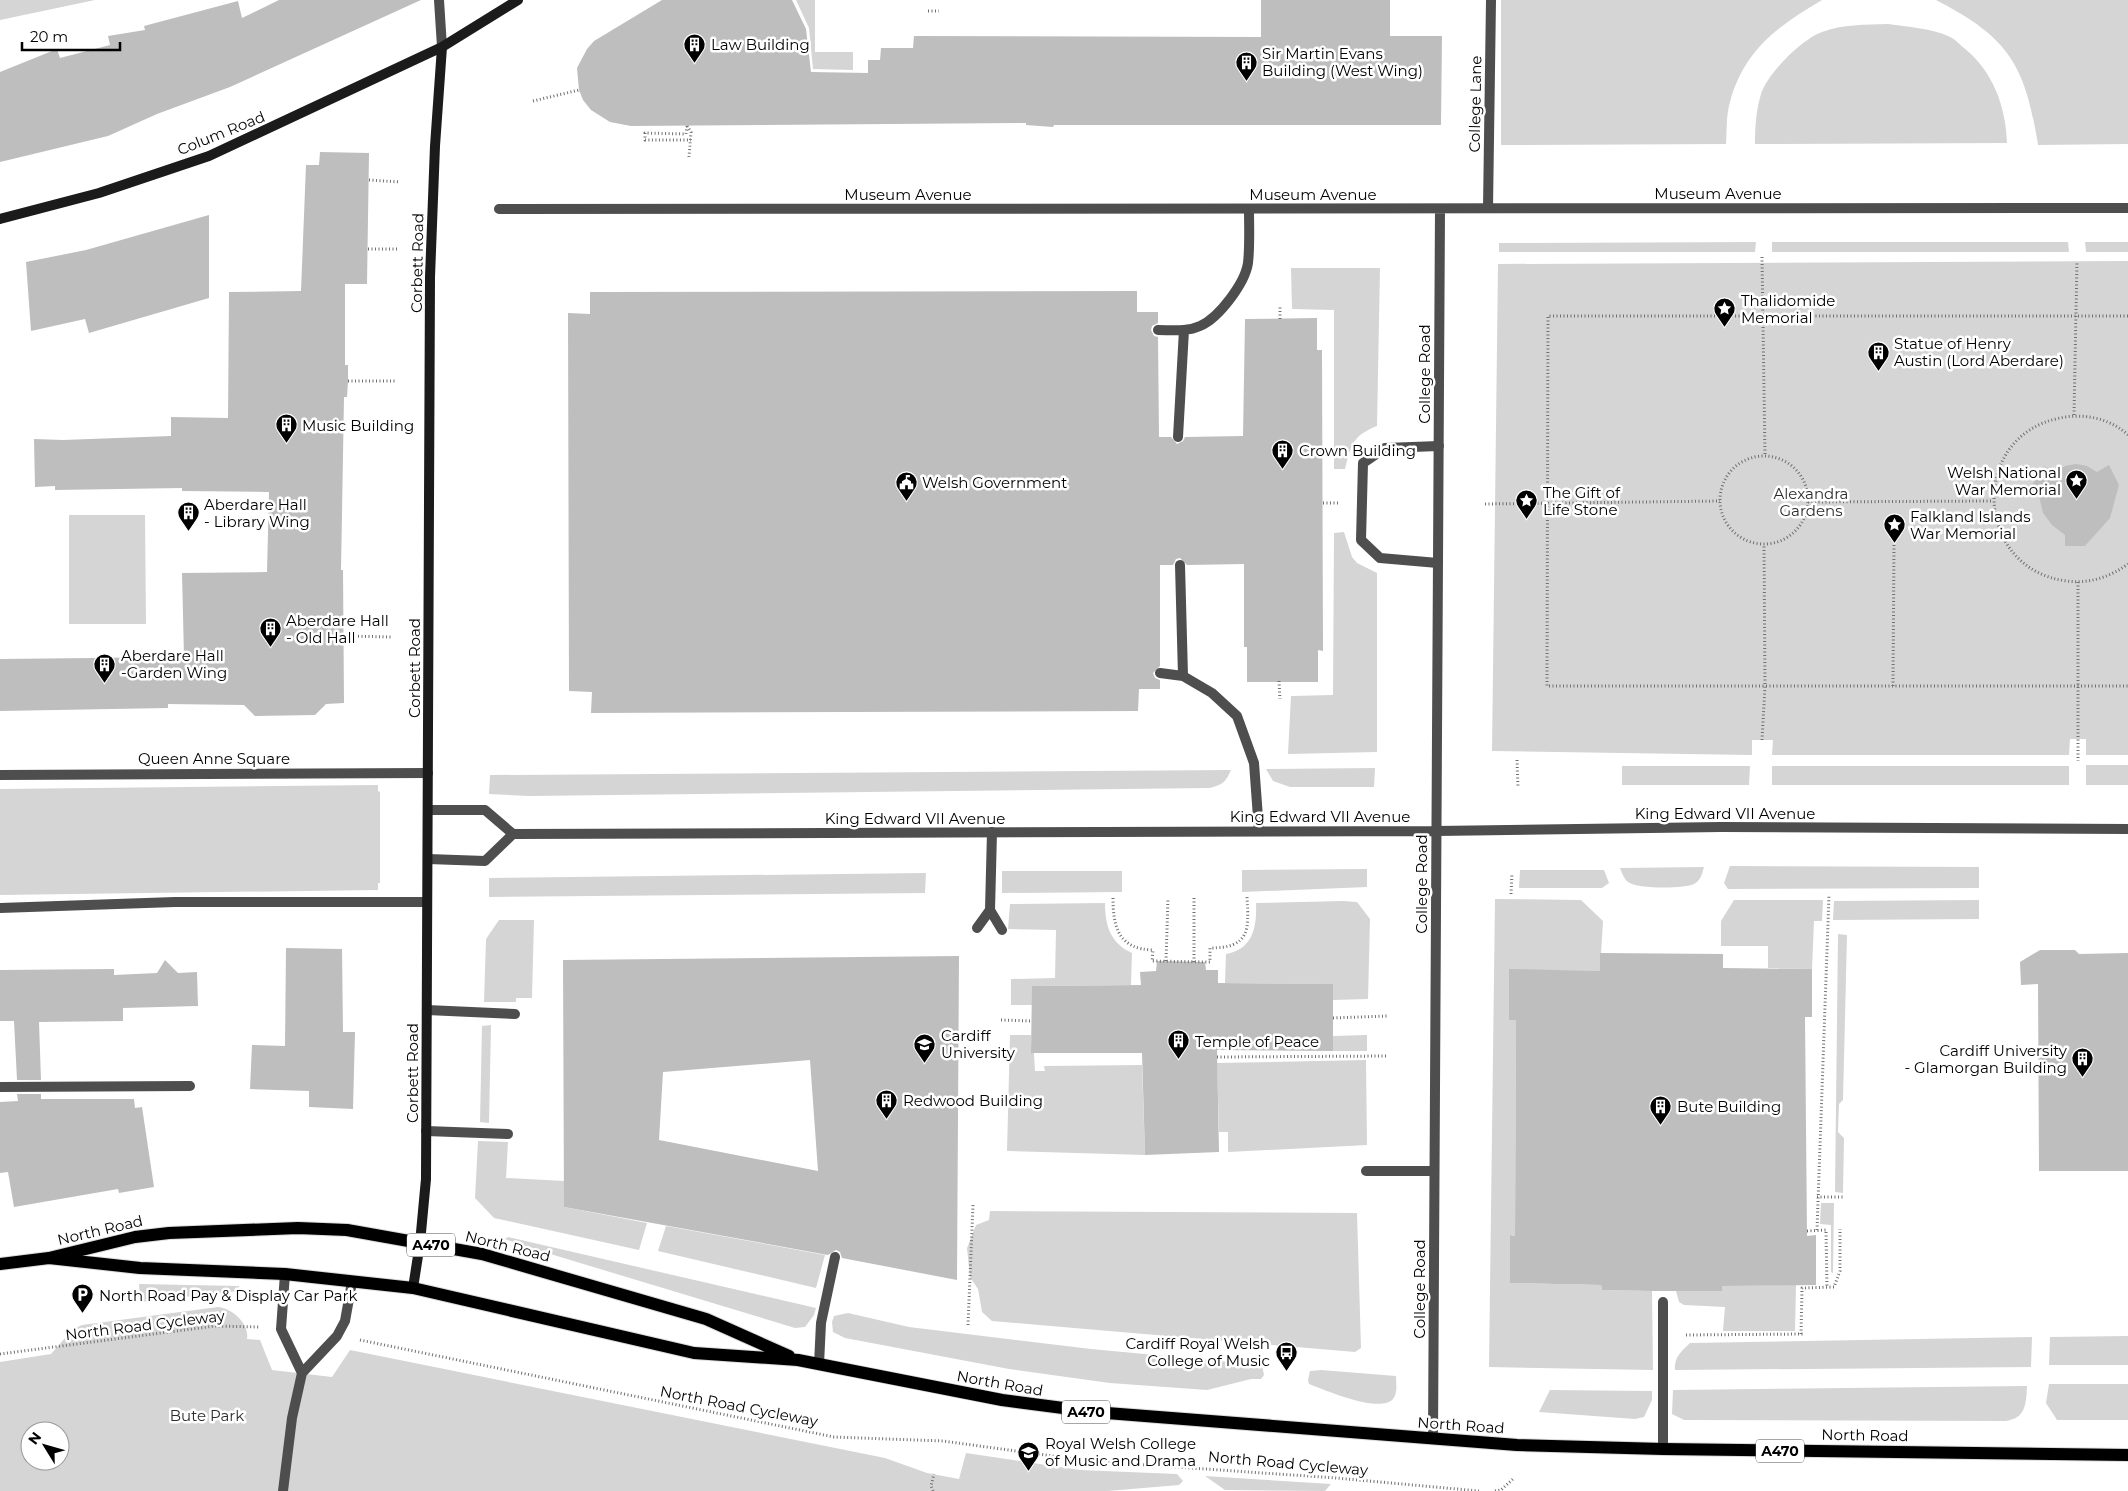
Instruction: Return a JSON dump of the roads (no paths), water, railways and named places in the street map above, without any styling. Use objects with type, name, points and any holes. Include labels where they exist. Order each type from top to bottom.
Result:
[{"type":"main road","name":"North Road","points":[[0,1264],[49,1258],[135,1237],[207,1231],[298,1228],[347,1230],[482,1254],[706,1319],[798,1360]]},
{"type":"main road","name":"North Road","points":[[49,1258],[140,1268],[285,1274],[413,1288],[694,1353],[798,1360],[946,1390],[1048,1408],[1517,1444],[1663,1449],[2128,1455]]},
{"type":"street","points":[[439,0],[442,47]]},
{"type":"street","name":"Colum Road","points":[[0,219],[99,193],[209,156],[442,47],[518,0]]},
{"type":"street","name":"College Lane","points":[[1488,208],[1491,0]]},
{"type":"street","name":"Corbett Road","points":[[413,1288],[420,1243],[426,1131],[430,277],[435,146],[442,47]]},
{"type":"street","name":"Museum Avenue","points":[[499,208],[2128,208]]},
{"type":"street","points":[[1158,330],[1184,330],[1200,326],[1214,318],[1238,288],[1248,264],[1249,209]]},
{"type":"street","name":"College Road","points":[[1433,1439],[1440,209]]},
{"type":"street","points":[[1178,437],[1184,330]]},
{"type":"street","points":[[1438,563],[1380,558],[1361,540],[1363,463],[1386,448],[1439,446]]},
{"type":"street","points":[[1180,565],[1183,676]]},
{"type":"street","points":[[1160,673],[1183,676],[1212,693],[1237,716],[1254,763],[1259,832]]},
{"type":"street","name":"Queen Anne Square","points":[[0,775],[428,773]]},
{"type":"street","points":[[428,810],[485,810],[513,834],[485,860],[428,859]]},
{"type":"street","name":"King Edward VII Avenue","points":[[513,834],[1436,831],[1721,827],[2128,829]]},
{"type":"street","points":[[992,832],[990,910],[1002,930]]},
{"type":"street","points":[[0,908],[176,902],[427,902]]},
{"type":"street","points":[[977,928],[990,910]]},
{"type":"street","points":[[427,1010],[515,1014]]},
{"type":"street","points":[[0,1087],[190,1086]]},
{"type":"street","points":[[426,1131],[508,1134]]},
{"type":"street","points":[[1366,1171],[1434,1171]]},
{"type":"street","points":[[819,1364],[821,1323],[835,1257]]},
{"type":"street","points":[[285,1274],[281,1329],[302,1373]]},
{"type":"street","points":[[283,1491],[292,1418],[302,1373],[337,1336],[345,1321],[352,1282]]},
{"type":"street","points":[[1663,1302],[1663,1449]]},
{"type":"place","name":"Law Building","points":[[695,63]]},
{"type":"place","name":"Sir Martin Evans Building (West Wing)","points":[[1246,81]]},
{"type":"place","name":"Thalidomide Memorial","points":[[1725,328]]},
{"type":"place","name":"Statue of Henry Austin (Lord Aberdare)","points":[[1878,371]]},
{"type":"place","name":"Music Building","points":[[286,444]]},
{"type":"place","name":"Crown Building","points":[[1283,469]]},
{"type":"place","name":"Welsh National War Memorial","points":[[2077,500]]},
{"type":"place","name":"Welsh Government","points":[[906,501]]},
{"type":"place","name":"The Gift of Life Stone","points":[[1527,520]]},
{"type":"place","name":"Aberdare Hall - Library Wing","points":[[188,532]]},
{"type":"place","name":"Falkland Islands War Memorial","points":[[1894,544]]},
{"type":"place","name":"Aberdare Hall - Old Hall","points":[[270,648]]},
{"type":"place","name":"Aberdare Hall -Garden Wing","points":[[105,683]]},
{"type":"place","name":"Temple of Peace","points":[[1179,1060]]},
{"type":"place","name":"Cardiff University","points":[[925,1063]]},
{"type":"place","name":"Cardiff University - Glamorgan Building","points":[[2083,1078]]},
{"type":"place","name":"Redwood Building","points":[[887,1119]]},
{"type":"place","name":"Bute Building","points":[[1661,1125]]},
{"type":"place","name":"North Road Pay & Display Car Park","points":[[83,1314]]},
{"type":"place","name":"Cardiff Royal Welsh College of Music","points":[[1286,1371]]},
{"type":"place","name":"Royal Welsh College of Music and Drama","points":[[1029,1471]]},
{"type":"park label","name":"Alexandra Gardens","points":[[1811,502]]},
{"type":"park label","name":"Bute Park","points":[[207,1415]]}]
